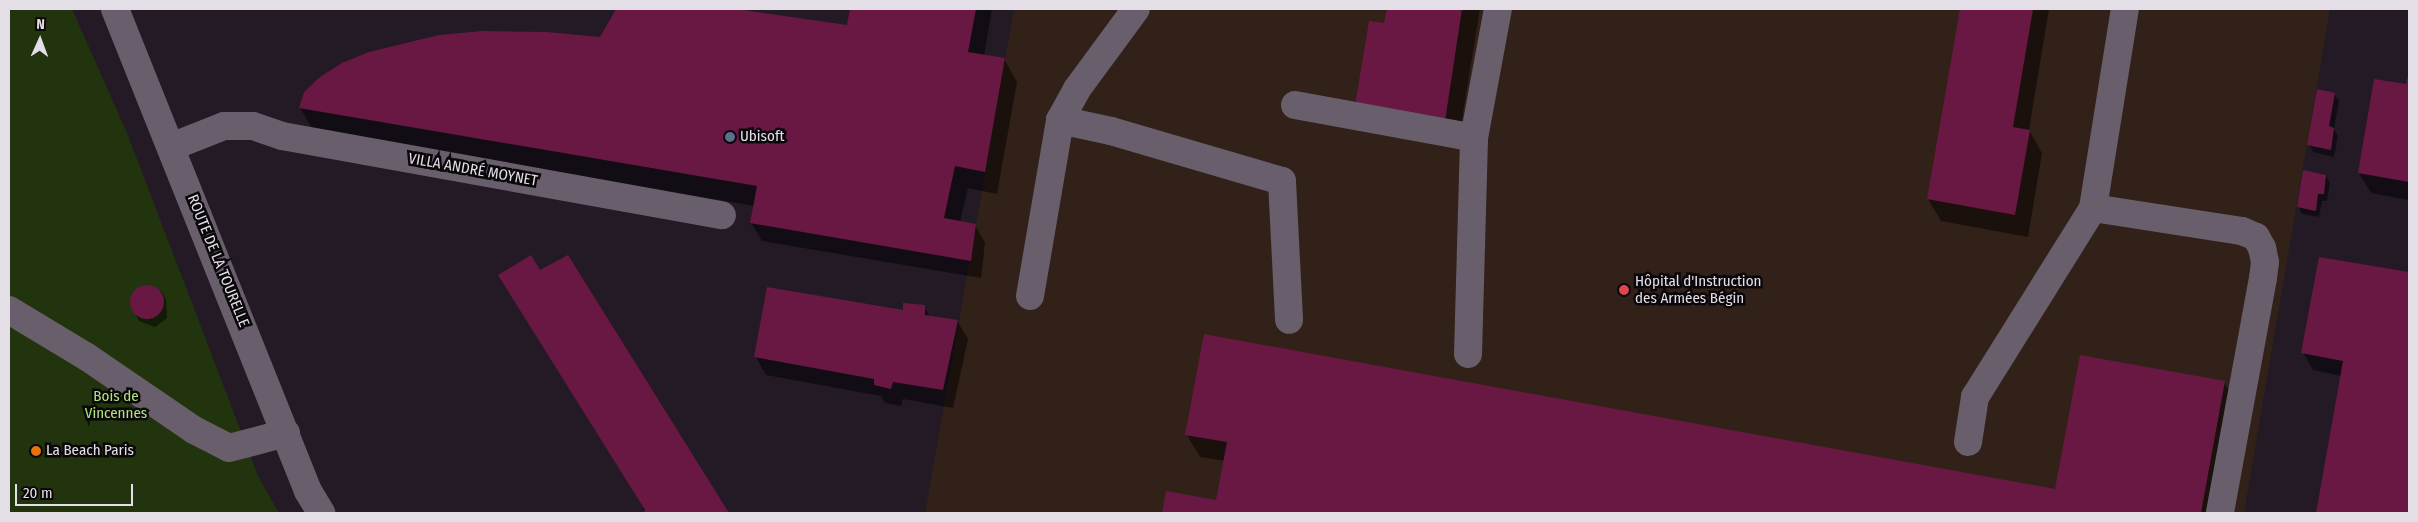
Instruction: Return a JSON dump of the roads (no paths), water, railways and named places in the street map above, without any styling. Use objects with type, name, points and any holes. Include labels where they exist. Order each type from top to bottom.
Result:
[{"type":"street","name":"ROUTE DE LA TOURELLE","points":[[115,9],[308,491],[321,513]]},
{"type":"street","points":[[1030,296],[1060,120],[1077,89],[1136,9]]},
{"type":"street","points":[[1468,354],[1474,138],[1498,9]]},
{"type":"street","points":[[1968,442],[1975,397],[2093,208],[2125,9]]},
{"type":"street","points":[[1295,105],[1474,138]]},
{"type":"street","points":[[1060,120],[1111,131],[1282,181],[1290,320]]},
{"type":"street","name":"VILLA ANDRÉ MOYNET","points":[[171,147],[224,126],[253,126],[282,136],[722,215]]},
{"type":"street","points":[[2093,208],[2242,231],[2256,237],[2262,248],[2265,262],[2263,278],[2220,513]]},
{"type":"street","points":[[9,310],[88,357],[194,430],[229,448],[286,433]]},
{"type":"place","name":"Ubisoft","points":[[730,137]]},
{"type":"place","name":"Hôpital d'Instruction des Armées Bégin","points":[[1624,290]]},
{"type":"place","name":"La Beach Paris","points":[[36,451]]},
{"type":"park label","name":"Bois de Vincennes","points":[[116,404]]}]
